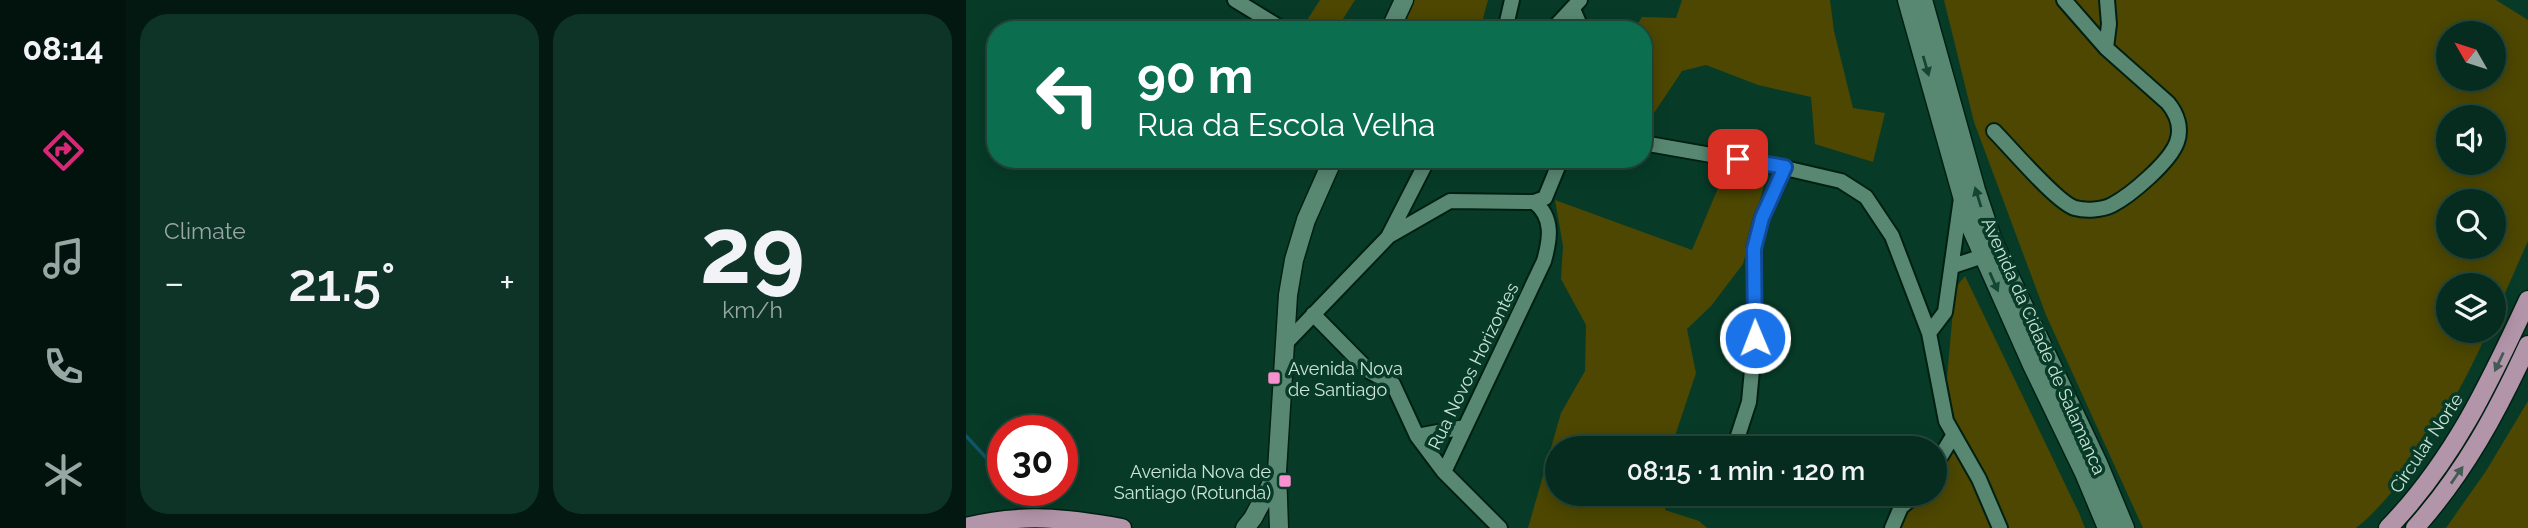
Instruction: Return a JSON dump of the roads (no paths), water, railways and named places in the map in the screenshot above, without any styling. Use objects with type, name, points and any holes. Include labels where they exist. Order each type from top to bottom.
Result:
[{"type":"main road","name":"Circular Norte","points":[[2388,528],[2427,483],[2466,428],[2528,300]]},
{"type":"main road","points":[[2415,528],[2442,496],[2482,439],[2528,345]]},
{"type":"main road","points":[[966,527],[1007,520],[1066,518],[1122,528]]},
{"type":"street","points":[[1235,0],[1269,21]]},
{"type":"street","points":[[1395,21],[1404,0]]},
{"type":"street","points":[[1507,21],[1512,0]]},
{"type":"street","name":"Avenida da Cidade de Salamanca","points":[[1908,0],[1961,193],[1983,256],[2107,528]]},
{"type":"street","name":"Avenida da Cidade de Salamanca","points":[[1923,0],[1993,241],[2098,463],[2125,528]]},
{"type":"street","points":[[1994,131],[2073,208],[2110,206],[2165,162],[2177,143],[2177,114],[2106,48],[2064,0]]},
{"type":"street","points":[[2106,48],[2109,24],[2107,0]]},
{"type":"street","points":[[1560,21],[1577,3]]},
{"type":"street","points":[[1577,3],[1580,21]]},
{"type":"street","points":[[1652,145],[1785,167],[1841,181],[1866,197],[1892,236],[1929,333],[1945,421],[1979,479],[2000,528]]},
{"type":"street","points":[[1738,436],[1749,402],[1755,338],[1754,249],[1762,218],[1785,167]]},
{"type":"street","points":[[1279,528],[1277,471],[1288,295],[1294,260],[1306,220],[1328,168]]},
{"type":"street","points":[[1388,237],[1422,168]]},
{"type":"street","points":[[1286,343],[1388,237],[1450,201],[1534,202],[1545,198],[1558,168]]},
{"type":"street","points":[[1929,333],[1945,312],[1961,193]]},
{"type":"street","name":"Rua Novos Horizontes","points":[[1313,314],[1369,371],[1393,384],[1418,436],[1444,472],[1544,261],[1550,230],[1545,213],[1534,202]]},
{"type":"street","points":[[1953,266],[1983,256]]},
{"type":"street","points":[[1418,436],[1465,427]]},
{"type":"street","points":[[1947,446],[1953,436]]},
{"type":"street","points":[[1245,528],[1266,496],[1277,471]]},
{"type":"street","points":[[1444,472],[1500,528]]},
{"type":"street","points":[[1892,528],[1902,506]]},
{"type":"waterway","points":[[966,436],[987,459]]},
{"type":"place","name":"Avenida Nova de Santiago","points":[[1274,378]]},
{"type":"place","name":"Avenida Nova de Santiago (Rotunda)","points":[[1285,481]]}]
